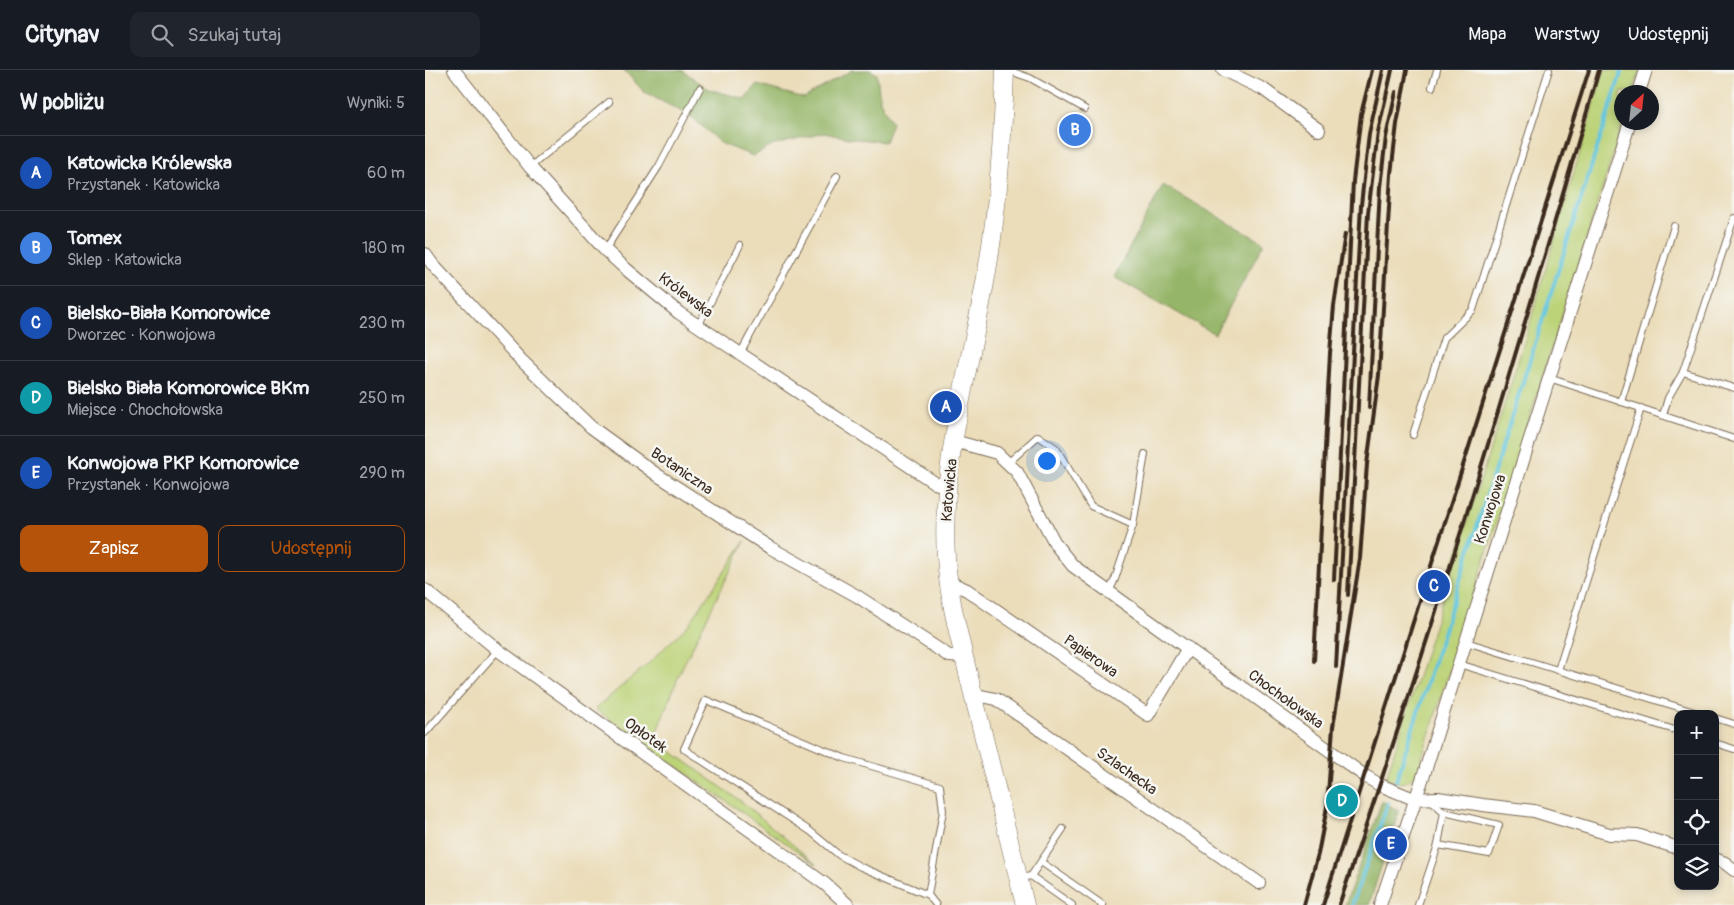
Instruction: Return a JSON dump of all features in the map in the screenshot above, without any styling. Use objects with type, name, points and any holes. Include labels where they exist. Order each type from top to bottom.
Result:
[{"type":"street","name":"Królewska","points":[[454,70],[530,167],[605,250],[679,313],[935,484],[948,487]]},
{"type":"street","name":"Katowicka","points":[[1006,70],[997,209],[986,278],[954,440],[946,508],[946,556],[963,657],[972,694],[1025,877],[1025,905]]},
{"type":"street","points":[[1223,70],[1263,89],[1319,130]]},
{"type":"street","points":[[1641,85],[1646,70]]},
{"type":"street","name":"Konwojowa","points":[[1380,905],[1459,664],[1627,130]]},
{"type":"street","name":"Botaniczna","points":[[425,254],[521,360],[591,427],[655,474],[769,547],[857,596],[949,656],[963,657]]},
{"type":"street","name":"Chochołowska","points":[[954,440],[997,453],[1017,472],[1055,545],[1073,566],[1379,785],[1414,799],[1438,798],[1535,811],[1609,834],[1637,835],[1674,847]]},
{"type":"street","name":"Papierowa","points":[[949,582],[967,590],[1148,715],[1188,648]]},
{"type":"street","name":"Opłotek","points":[[425,590],[498,650],[825,884],[848,905]]},
{"type":"street","name":"Szlachecka","points":[[972,694],[995,699],[1259,883]]},
{"type":"street","points":[[1719,860],[1725,862],[1734,870]]},
{"type":"lane","points":[[1006,70],[1030,78],[1085,109]]},
{"type":"lane","points":[[1432,87],[1437,70]]},
{"type":"lane","points":[[1413,435],[1444,338],[1473,310],[1549,70]]},
{"type":"lane","points":[[605,250],[659,166],[701,88]]},
{"type":"lane","points":[[530,167],[609,102]]},
{"type":"lane","points":[[740,354],[837,176]]},
{"type":"lane","points":[[1663,415],[1668,398],[1683,372],[1734,218]]},
{"type":"lane","points":[[1621,402],[1674,226]]},
{"type":"lane","points":[[698,326],[740,245]]},
{"type":"lane","points":[[1683,372],[1734,388]]},
{"type":"lane","points":[[1549,378],[1734,439]]},
{"type":"lane","points":[[1558,670],[1641,408]]},
{"type":"lane","points":[[1008,463],[1038,436],[1056,448],[1091,506],[1133,525]]},
{"type":"lane","points":[[1109,592],[1133,525],[1145,454]]},
{"type":"lane","points":[[1466,642],[1688,710]]},
{"type":"lane","points":[[425,733],[498,650]]},
{"type":"lane","points":[[1459,664],[1674,730]]},
{"type":"lane","points":[[928,895],[943,811],[940,786],[843,758],[706,700],[684,749],[810,831],[839,855],[861,867],[928,895],[936,905]]},
{"type":"lane","points":[[1719,719],[1734,724]]},
{"type":"lane","points":[[1719,744],[1734,749]]},
{"type":"lane","points":[[1430,798],[1443,812],[1499,825],[1489,854],[1438,845]]},
{"type":"lane","points":[[1418,905],[1438,845],[1443,812]]},
{"type":"lane","points":[[1063,829],[1041,862],[1025,877],[1068,904]]},
{"type":"lane","points":[[1041,862],[1103,905]]},
{"type":"green space","points":[[624,70],[682,70],[708,89],[745,99],[757,85],[804,98],[852,70],[870,70],[877,74],[880,101],[892,123],[885,142],[824,133],[774,145],[753,156],[720,143],[692,117],[644,92]]},
{"type":"green space","points":[[1604,70],[1640,70],[1635,85],[1614,85],[1614,130],[1621,130],[1417,773],[1406,782],[1399,783],[1386,778],[1527,333]]},
{"type":"green space","points":[[1163,185],[1264,243],[1215,334],[1114,277]]},
{"type":"green space","points":[[745,541],[681,670],[654,739],[742,802],[817,865],[595,709],[650,662],[689,624]]},
{"type":"green space","points":[[1382,801],[1399,811],[1369,905],[1345,905]]},
{"type":"waterway","points":[[1396,781],[1622,70]]},
{"type":"waterway","points":[[1352,905],[1388,803]]},
{"type":"railway","points":[[1334,580],[1353,181],[1361,114],[1372,70]]},
{"type":"railway","points":[[1336,667],[1361,205],[1369,134],[1383,70]]},
{"type":"railway","points":[[1348,595],[1368,213],[1378,132],[1392,70]]},
{"type":"railway","points":[[1304,905],[1318,854],[1327,807],[1333,727],[1360,558],[1367,464],[1379,375],[1391,174],[1397,124],[1407,70]]},
{"type":"railway","points":[[1323,905],[1589,70]]},
{"type":"railway","points":[[1339,905],[1442,593],[1538,280],[1599,70]]},
{"type":"railway","points":[[1369,408],[1380,187],[1386,137],[1396,92]]},
{"type":"railway","points":[[1314,661],[1330,353],[1334,306],[1345,234]]},
{"type":"place","name":"Tomex","points":[[1075,130]]},
{"type":"place","name":"Katowicka Królewska","points":[[946,407]]},
{"type":"place","name":"Bielsko-Biała Komorowice","points":[[1434,586]]},
{"type":"place","name":"Bielsko Biała Komorowice BKm","points":[[1342,801]]},
{"type":"place","name":"Konwojowa PKP Komorowice","points":[[1391,844]]}]
